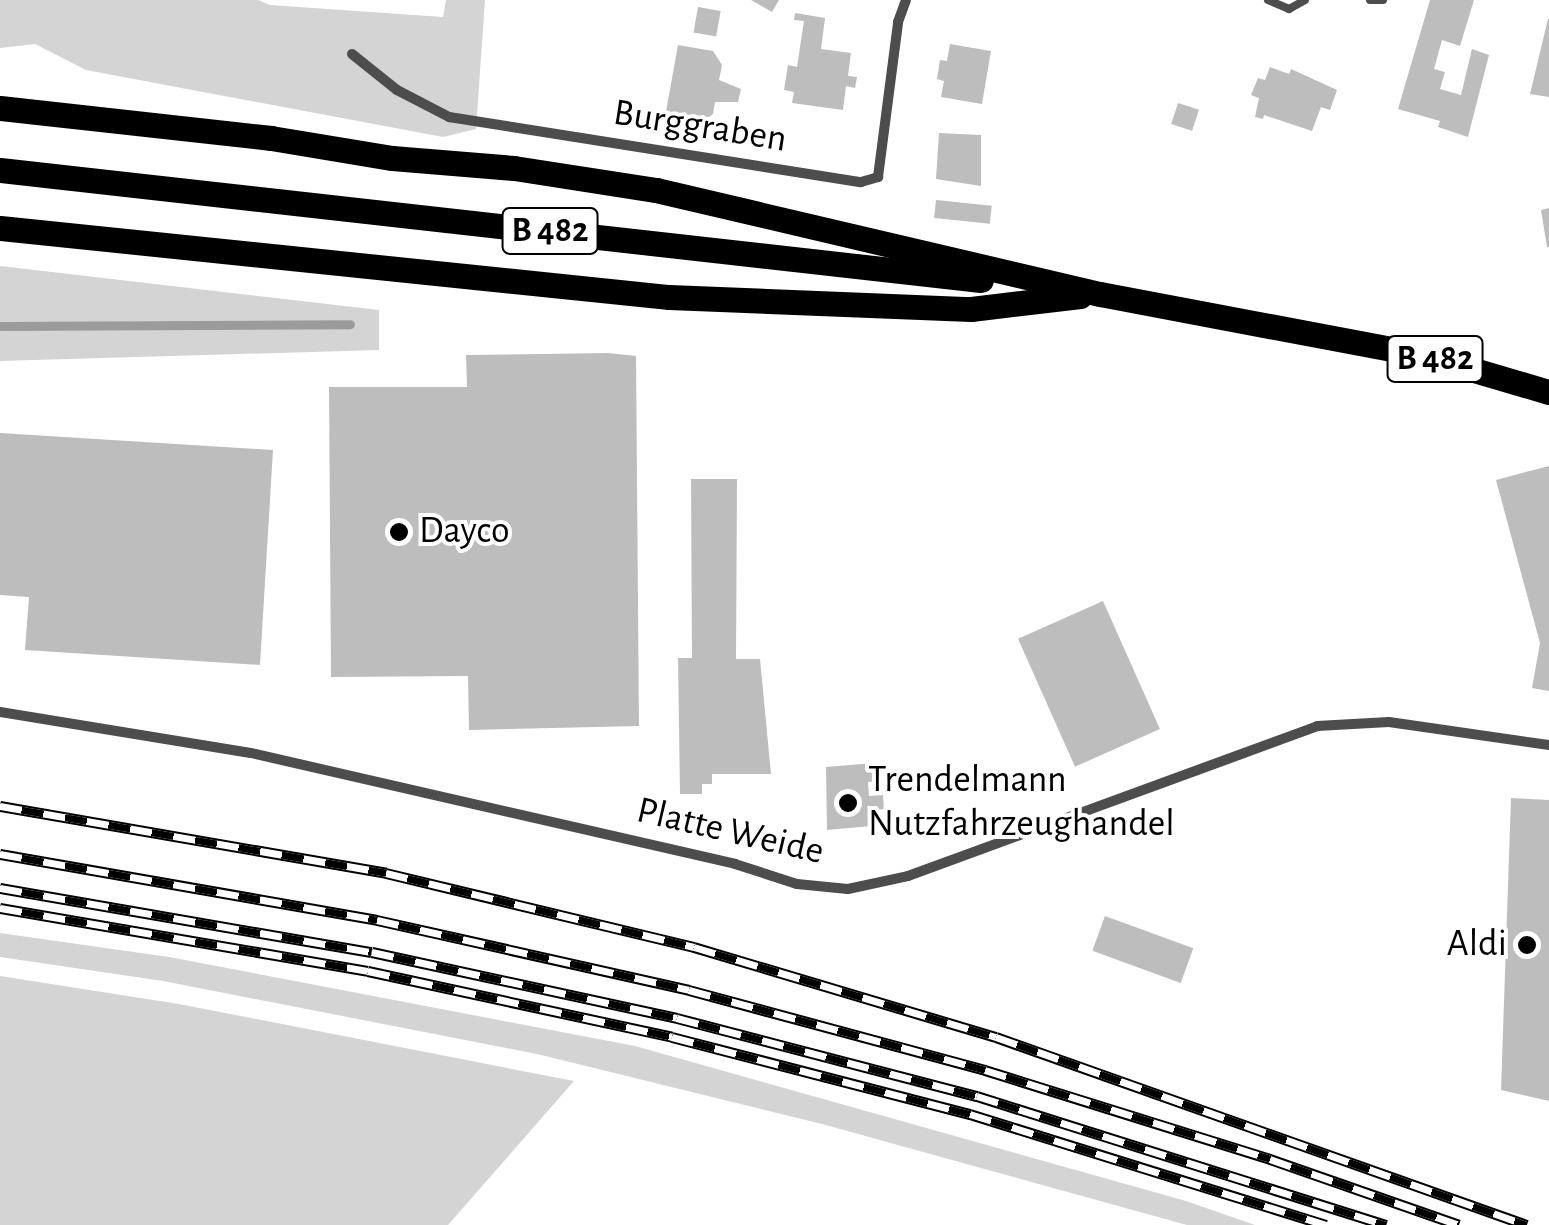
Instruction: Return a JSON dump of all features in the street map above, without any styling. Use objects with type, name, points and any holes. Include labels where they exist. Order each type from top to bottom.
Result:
[{"type":"main road","points":[[0,108],[271,138],[392,158],[514,168],[656,190],[1100,294]]},
{"type":"main road","name":"B 482","points":[[0,170],[1100,294],[1406,352],[1549,392]]},
{"type":"main road","points":[[0,228],[669,297],[971,309],[1100,294]]},
{"type":"street","name":"Burggraben","points":[[352,54],[397,90],[450,117],[861,182],[878,176],[898,22],[906,0]]},
{"type":"street","name":"Platte Weide","points":[[0,712],[251,753],[735,864],[797,884],[848,889],[908,876],[1317,726],[1389,722],[1549,745]]},
{"type":"lane","points":[[1268,0],[1290,9],[1305,0]]},
{"type":"lane","points":[[1370,0],[1383,0]]},
{"type":"shaded area","points":[[0,0],[258,0],[270,5],[443,17],[446,0],[485,0],[476,129],[443,137],[86,70],[35,44],[0,48]]},
{"type":"shaded area","points":[[0,266],[379,310],[379,350],[0,361]]},
{"type":"shaded area","points":[[0,933],[169,957],[635,1046],[1186,1201],[1255,1225],[1187,1225],[822,1124],[537,1054],[163,981],[0,957]]},
{"type":"shaded area","points":[[0,976],[179,1004],[574,1081],[448,1225],[0,1225]]},
{"type":"building","points":[[751,0],[779,0],[772,12]]},
{"type":"building","points":[[1430,0],[1474,0],[1460,46],[1442,40],[1434,69],[1445,72],[1440,89],[1461,95],[1472,49],[1489,55],[1468,137],[1438,127],[1440,121],[1398,109]]},
{"type":"building","points":[[698,7],[721,11],[716,37],[693,33]]},
{"type":"building","points":[[795,13],[825,18],[821,49],[851,53],[848,76],[857,77],[855,88],[846,86],[843,110],[792,103],[794,92],[784,90],[788,65],[797,67],[804,21],[794,20]]},
{"type":"building","points":[[1549,19],[1549,97],[1530,94]]},
{"type":"building","points":[[950,44],[991,51],[982,104],[941,97],[944,81],[937,79],[940,60],[947,61]]},
{"type":"building","points":[[678,45],[713,51],[722,65],[719,80],[741,89],[738,102],[715,102],[713,114],[699,124],[665,117]]},
{"type":"building","points":[[1270,67],[1289,74],[1291,69],[1337,90],[1330,110],[1321,107],[1312,131],[1264,115],[1263,119],[1255,117],[1259,98],[1251,95],[1258,78],[1265,80]]},
{"type":"building","points":[[1178,103],[1199,110],[1192,131],[1171,124]]},
{"type":"building","points":[[939,133],[981,135],[981,186],[936,179]]},
{"type":"building","points":[[936,200],[992,206],[990,224],[934,218]]},
{"type":"building","points":[[1549,208],[1549,247],[1547,247],[1541,210]]},
{"type":"building","points":[[466,355],[636,356],[639,726],[469,730],[468,676],[331,677],[329,387],[467,387]]},
{"type":"building","points":[[0,433],[273,450],[260,665],[25,650],[29,597],[0,595]]},
{"type":"building","points":[[1549,466],[1549,691],[1532,688],[1540,643],[1496,480]]},
{"type":"building","points":[[691,479],[737,479],[736,659],[760,659],[771,774],[712,774],[712,784],[702,784],[702,794],[680,794],[678,658],[692,658]]},
{"type":"building","points":[[1103,601],[1160,729],[1075,767],[1018,639]]},
{"type":"building","name":"Trendelmann Nutzfahrzeughandel","points":[[874,763],[876,781],[868,782],[869,796],[883,795],[884,809],[870,811],[871,826],[827,830],[826,767]]},
{"type":"building","name":"Aldi","points":[[1511,798],[1549,800],[1549,1101],[1501,1090]]},
{"type":"building","points":[[1105,916],[1193,948],[1181,983],[1092,951]]},
{"type":"waterway","points":[[0,326],[350,324]]},
{"type":"railway","points":[[0,806],[386,873],[694,947],[996,1037],[1527,1225]]},
{"type":"railway","points":[[0,854],[377,920],[689,990],[985,1070],[1270,1159],[1459,1225]]},
{"type":"railway","points":[[0,888],[372,952],[677,1018],[977,1096],[1386,1225]]},
{"type":"railway","points":[[0,908],[368,971],[672,1037],[970,1114],[1326,1225]]},
{"type":"place","name":"Dayco","points":[[399,532]]},
{"type":"place","name":"Trendelmann Nutzfahrzeughandel","points":[[848,803]]},
{"type":"place","name":"Aldi","points":[[1527,945]]}]
